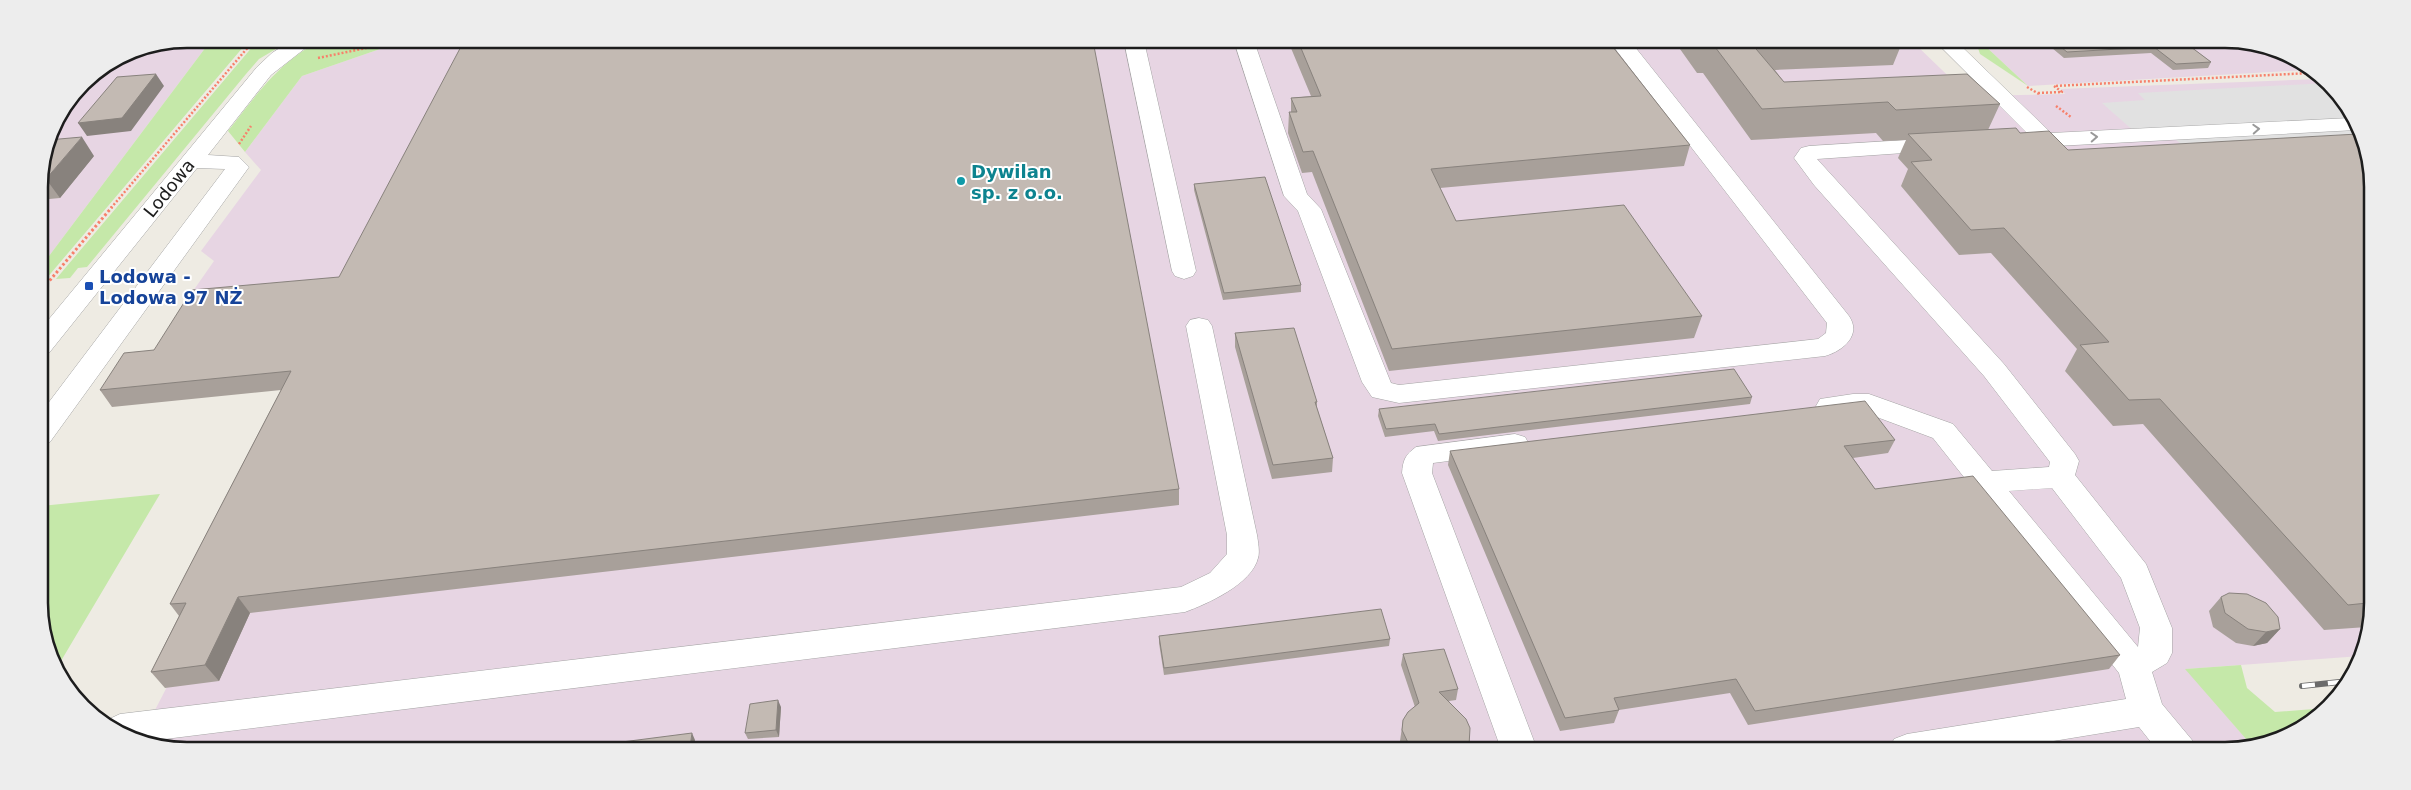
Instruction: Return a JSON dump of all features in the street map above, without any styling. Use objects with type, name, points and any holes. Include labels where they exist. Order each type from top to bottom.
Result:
[{"type":"street","points":[[1246,47],[1296,196],[1309,209],[1376,382],[1382,390],[1399,394],[1825,347],[1840,337],[1840,322],[1624,47]]},
{"type":"street","points":[[1951,47],[2046,139]]},
{"type":"street","points":[[1135,48],[1184,270]]},
{"type":"street","name":"Lodowa","points":[[48,339],[264,71],[279,57],[309,50]]},
{"type":"street","points":[[1998,142],[2349,124]]},
{"type":"street","points":[[1959,144],[1809,153],[1805,158],[1822,180],[1994,370],[2065,461],[2060,477]]},
{"type":"street","points":[[47,425],[235,174],[238,167],[226,161],[191,161]]},
{"type":"street","points":[[126,728],[1185,599],[1221,582],[1243,558],[1242,535],[1199,326]]},
{"type":"street","points":[[1805,409],[1853,403],[1868,404],[1942,431],[2134,666],[2147,712],[2172,742]]},
{"type":"street","points":[[1516,742],[1416,473],[1417,461],[1426,454],[1542,440]]},
{"type":"street","points":[[1983,482],[2060,477]]},
{"type":"street","points":[[2060,477],[2139,581],[2156,628],[2155,653],[2134,666]]},
{"type":"street","points":[[1958,742],[2147,712]]},
{"type":"path","points":[[48,283],[247,48]]},
{"type":"path","points":[[309,50],[344,48]]},
{"type":"path","points":[[2038,93],[2062,92],[2054,86],[2305,73]]},
{"type":"path","points":[[226,161],[254,122]]},
{"type":"shaded area","points":[[1918,47],[1969,96],[2065,94],[2061,89],[2313,79],[2329,95],[2349,125],[2361,159],[2364,186],[2364,604],[2359,639],[2352,657],[2186,669],[2247,741],[2234,742],[186,742],[151,738],[142,735],[202,619],[301,388],[165,366],[186,301],[214,261],[201,251],[261,170],[245,152],[302,76],[383,48]]},
{"type":"shaded area","points":[[1986,47],[2224,47],[2260,52],[2286,62],[2301,70],[2028,86]]},
{"type":"shaded area","points":[[205,48],[48,258],[48,177],[52,151],[58,133],[76,102],[102,76],[133,58],[159,50]]},
{"type":"shaded area","points":[[2318,84],[2340,109],[2355,139],[2187,149],[2175,139],[2145,141],[2102,103],[2145,100],[2138,93]]},
{"type":"green space","points":[[1986,47],[2028,86],[1980,54],[1978,48]]},
{"type":"green space","points":[[205,48],[242,48],[48,277],[48,258]]},
{"type":"green space","points":[[251,48],[278,48],[259,59],[87,267],[78,268],[70,278],[56,279]]},
{"type":"green space","points":[[308,48],[383,48],[302,76],[245,152],[228,131],[282,67]]},
{"type":"green space","points":[[160,494],[61,662],[50,631],[47,604],[47,505]]},
{"type":"green space","points":[[2241,665],[2247,688],[2275,712],[2315,709],[2286,728],[2247,741],[2185,669]]},
{"type":"building","points":[[1301,47],[1613,47],[1690,145],[1431,169],[1456,221],[1624,205],[1702,316],[1392,349],[1313,151],[1303,152],[1289,112],[1297,112],[1291,98],[1321,96]]},
{"type":"building","points":[[1715,47],[1755,47],[1784,82],[1967,74],[2000,104],[1896,110],[1888,102],[1762,109]]},
{"type":"building","points":[[2061,47],[2153,47],[2067,52]]},
{"type":"building","points":[[2154,47],[2191,47],[2211,62],[2176,64]]},
{"type":"building","points":[[460,48],[1094,48],[1179,489],[238,597],[205,665],[151,672],[186,603],[170,604],[291,371],[100,390],[124,353],[154,350],[192,290],[339,277]]},
{"type":"building","points":[[156,74],[122,118],[78,123],[117,77]]},
{"type":"building","points":[[2016,128],[2020,133],[2049,131],[2068,150],[2353,134],[2361,159],[2364,186],[2364,603],[2348,605],[2160,399],[2129,400],[2080,345],[2109,342],[2004,228],[1971,230],[1911,162],[1932,160],[1908,134]]},
{"type":"building","points":[[82,137],[48,177],[52,151],[56,139]]},
{"type":"building","points":[[1265,177],[1301,285],[1224,293],[1194,184]]},
{"type":"building","points":[[1294,328],[1333,458],[1273,465],[1235,333]]},
{"type":"building","points":[[1734,369],[1752,397],[1439,434],[1435,424],[1386,429],[1379,409]]},
{"type":"building","points":[[1865,401],[1895,440],[1844,446],[1875,489],[1973,476],[2120,655],[1755,711],[1736,679],[1614,698],[1619,710],[1565,718],[1450,451]]},
{"type":"building","points":[[2229,593],[2247,594],[2266,603],[2278,617],[2280,629],[2266,632],[2248,629],[2225,613],[2221,597]]},
{"type":"building","points":[[1381,609],[1390,639],[1164,668],[1159,636]]},
{"type":"building","points":[[1444,649],[1458,689],[1439,692],[1466,719],[1470,728],[1469,742],[1408,742],[1402,730],[1403,720],[1408,712],[1419,703],[1403,654]]},
{"type":"building","points":[[778,700],[776,730],[745,733],[750,704]]},
{"type":"building","points":[[692,733],[691,742],[622,742]]},
{"type":"railway","points":[[2302,686],[2339,682]]},
{"type":"place","name":"Dywilan sp. z o.o.","points":[[961,181]]},
{"type":"place","name":"Lodowa - Lodowa 97 NŻ","points":[[89,286]]}]
